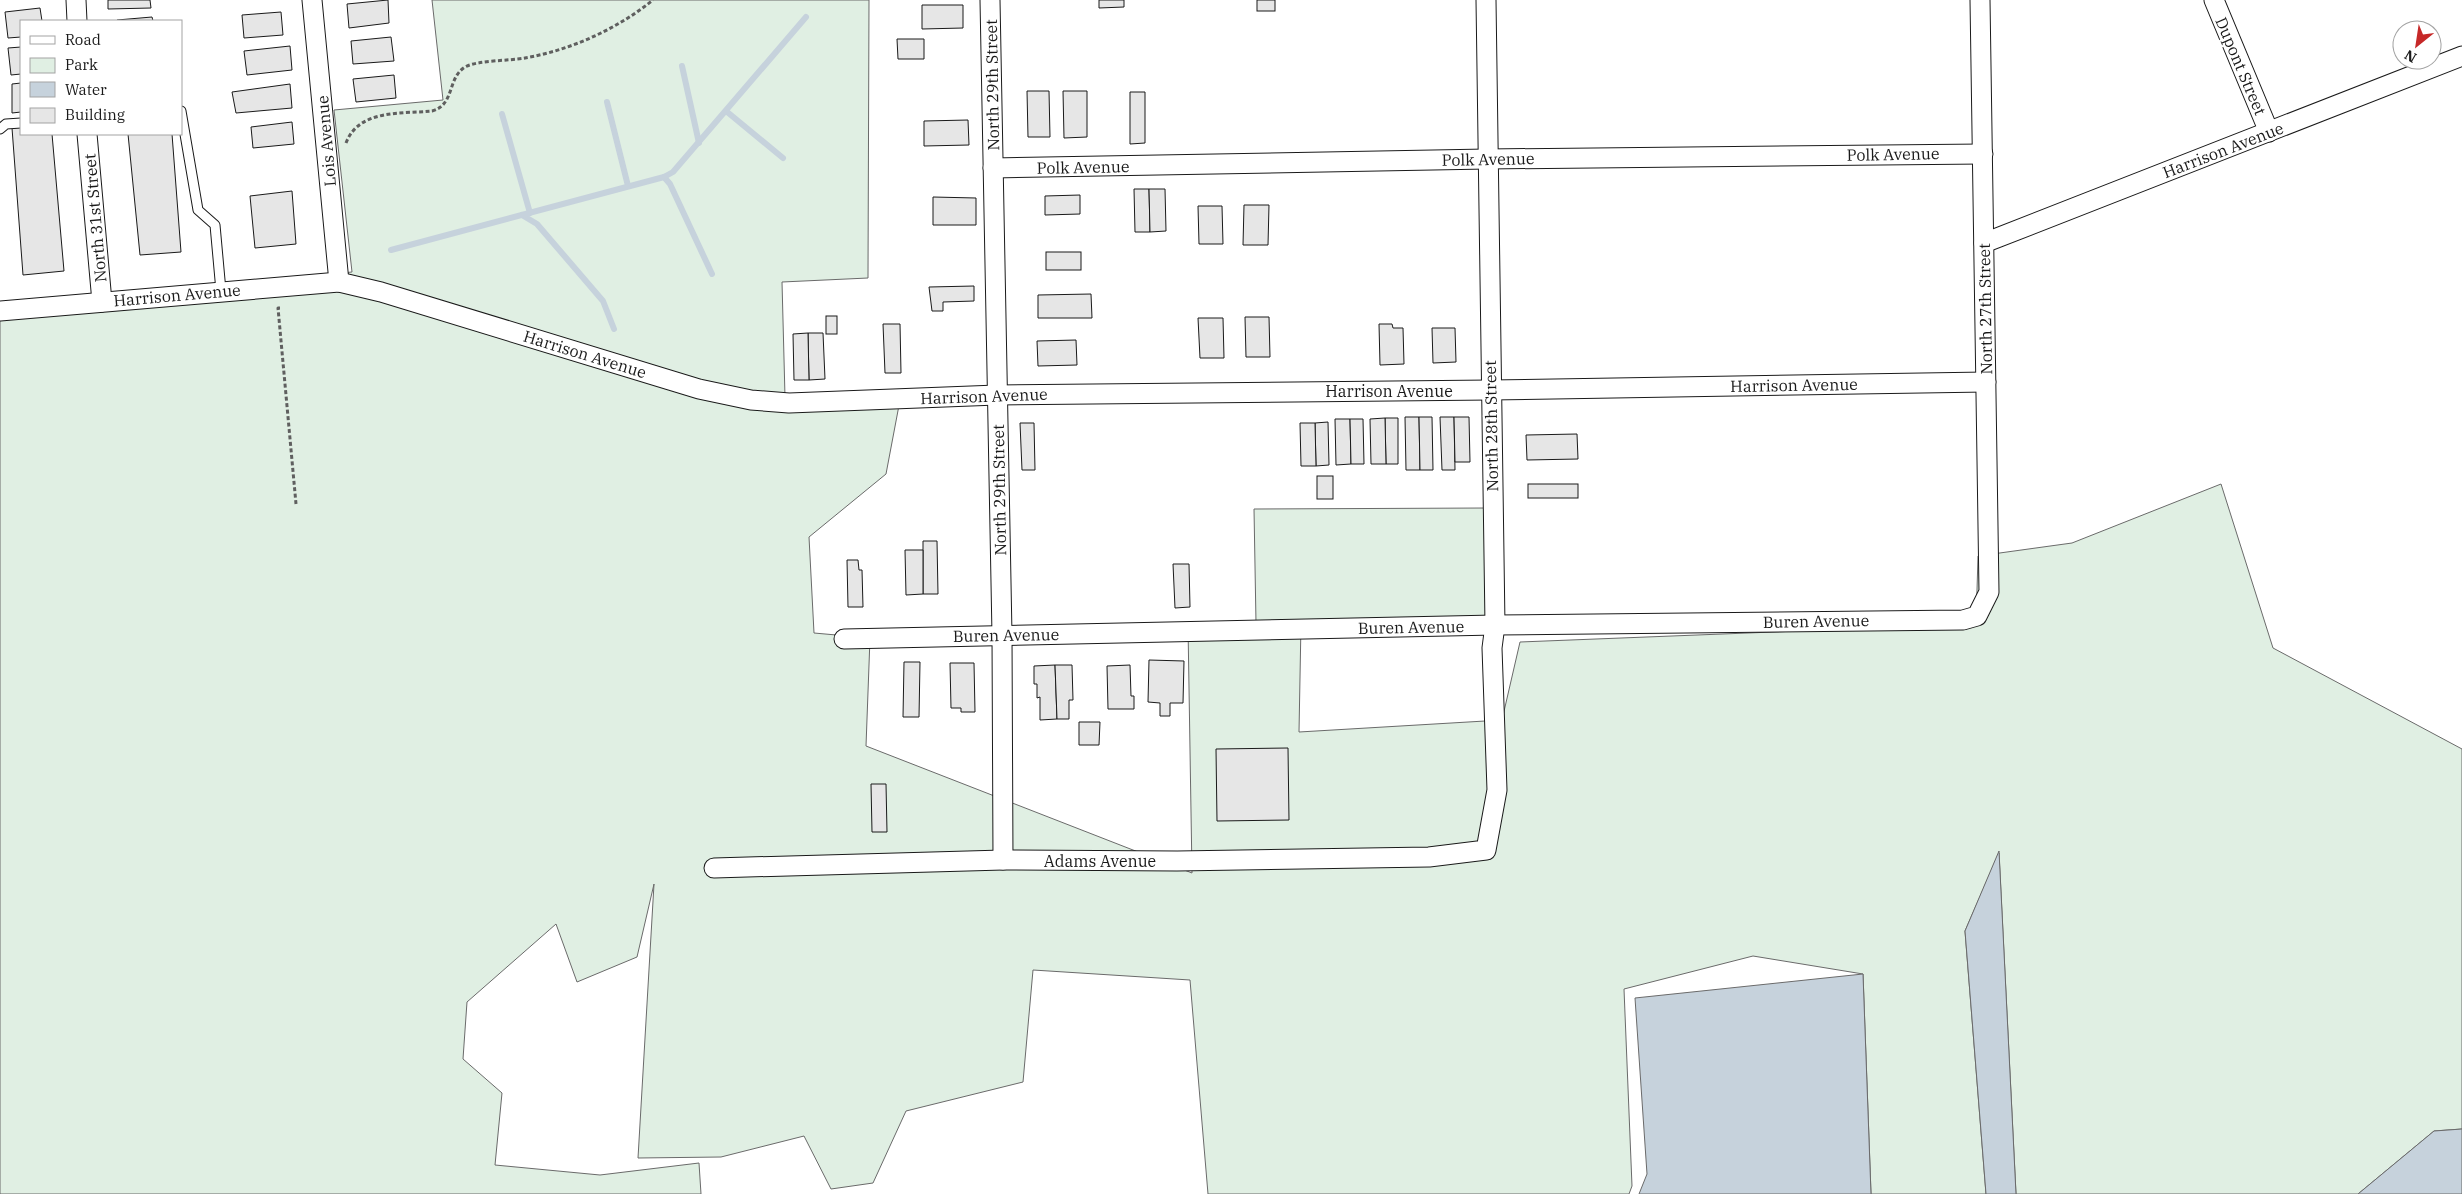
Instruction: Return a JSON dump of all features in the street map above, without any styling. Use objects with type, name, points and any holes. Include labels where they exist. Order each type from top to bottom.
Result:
[{"type":"street","points":[[76,0],[77,20]]},
{"type":"street","name":"Lois Avenue","points":[[312,0],[339,282]]},
{"type":"street","name":"North 29th Street","points":[[990,0],[1002,635],[1003,860]]},
{"type":"street","name":"North 28th Street","points":[[1486,0],[1490,390],[1495,625],[1492,648],[1497,790],[1486,850]]},
{"type":"street","name":"North 27th Street","points":[[1977,616],[1989,592],[1980,0]]},
{"type":"street","name":"Dupont Street","points":[[2214,0],[2269,132]]},
{"type":"street","name":"Harrison Avenue","points":[[1984,243],[2462,56]]},
{"type":"street","name":"North 31st Street","points":[[88,135],[102,302]]},
{"type":"street","name":"Polk Avenue","points":[[993,168],[1487,159],[1982,154]]},
{"type":"street","name":"Harrison Avenue","points":[[0,311],[339,282],[381,292],[699,389],[751,400],[789,403],[997,394],[1490,390],[1986,382]]},
{"type":"street","name":"Buren Avenue","points":[[844,640],[1495,625],[1962,620],[1977,616]]},
{"type":"street","name":"Adams Avenue","points":[[714,868],[1003,860],[1177,861],[1419,857],[1456,855],[1486,850]]},
{"type":"lane","points":[[182,117],[198,210],[215,225],[221,291]]},
{"type":"lane","points":[[0,129],[6,124],[20,123]]},
{"type":"path","points":[[346,150],[348,137],[363,121],[370,118],[432,111],[440,107],[451,92],[457,75],[465,67],[526,58],[573,46],[622,21],[653,0]]},
{"type":"path","points":[[278,314],[296,504]]},
{"type":"green space","points":[[432,0],[869,0],[868,278],[782,282],[785,397],[900,400],[886,474],[809,537],[814,633],[870,638],[866,746],[1192,873],[1188,626],[1256,623],[1254,509],[1485,508],[1487,621],[1301,623],[1299,732],[1502,720],[1520,642],[1976,624],[1978,556],[2072,543],[2221,484],[2273,648],[2462,749],[2462,1129],[2434,1131],[2358,1194],[2016,1194],[1999,853],[1965,931],[1986,1194],[1871,1194],[1863,974],[1753,956],[1624,989],[1632,1186],[1629,1194],[1208,1194],[1190,980],[1033,970],[1023,1082],[906,1111],[873,1183],[831,1189],[804,1136],[721,1157],[638,1158],[654,884],[637,957],[577,982],[556,924],[467,1002],[463,1059],[502,1093],[495,1165],[600,1175],[699,1163],[701,1194],[0,1194],[0,307],[352,272],[334,110],[443,100]]},
{"type":"water","points":[[1999,851],[2016,1194],[1986,1194],[1965,931]]},
{"type":"water","points":[[1863,974],[1871,1194],[1639,1194],[1647,1174],[1635,998]]},
{"type":"water","points":[[2462,1129],[2462,1194],[2358,1194],[2434,1131]]},
{"type":"building","points":[[108,0],[150,0],[151,8],[108,9]]},
{"type":"building","points":[[388,0],[389,23],[349,28],[347,4]]},
{"type":"building","points":[[1099,0],[1124,0],[1124,7],[1099,8]]},
{"type":"building","points":[[1257,0],[1275,0],[1275,11],[1257,11]]},
{"type":"building","points":[[922,5],[963,5],[963,28],[922,29]]},
{"type":"building","points":[[40,8],[42,20],[20,20],[20,37],[8,38],[5,12]]},
{"type":"building","points":[[281,12],[283,35],[244,38],[242,15]]},
{"type":"building","points":[[152,17],[153,20],[117,20]]},
{"type":"building","points":[[391,37],[394,61],[353,64],[351,41]]},
{"type":"building","points":[[897,39],[924,39],[924,59],[898,59]]},
{"type":"building","points":[[290,46],[292,70],[247,75],[244,51]]},
{"type":"building","points":[[20,47],[20,74],[11,75],[8,48]]},
{"type":"building","points":[[394,75],[396,98],[356,102],[353,79]]},
{"type":"building","points":[[20,83],[20,112],[12,113],[12,84]]},
{"type":"building","points":[[290,84],[292,108],[236,113],[232,92]]},
{"type":"building","points":[[1027,91],[1049,91],[1050,137],[1028,137]]},
{"type":"building","points":[[1063,91],[1087,91],[1087,137],[1064,138]]},
{"type":"building","points":[[1130,92],[1145,92],[1145,143],[1130,144]]},
{"type":"building","points":[[968,120],[969,145],[924,146],[924,121]]},
{"type":"building","points":[[292,122],[294,144],[253,148],[251,127]]},
{"type":"building","points":[[20,127],[20,135],[52,135],[64,271],[23,275],[12,128]]},
{"type":"building","points":[[128,135],[172,135],[181,252],[140,255]]},
{"type":"building","points":[[1134,189],[1149,189],[1150,232],[1135,232]]},
{"type":"building","points":[[1149,189],[1165,189],[1166,231],[1150,232]]},
{"type":"building","points":[[292,191],[296,244],[255,248],[250,196]]},
{"type":"building","points":[[1080,195],[1080,214],[1045,215],[1045,196]]},
{"type":"building","points":[[933,197],[976,198],[976,225],[933,225]]},
{"type":"building","points":[[1244,205],[1269,205],[1268,245],[1243,245]]},
{"type":"building","points":[[1198,206],[1222,206],[1223,244],[1199,244]]},
{"type":"building","points":[[1046,252],[1081,252],[1081,270],[1046,270]]},
{"type":"building","points":[[974,286],[974,301],[943,302],[943,311],[932,311],[929,287]]},
{"type":"building","points":[[1091,294],[1092,318],[1038,318],[1038,295]]},
{"type":"building","points":[[826,316],[837,316],[837,334],[826,334]]},
{"type":"building","points":[[1245,317],[1269,317],[1270,357],[1246,357]]},
{"type":"building","points":[[1198,318],[1223,318],[1224,358],[1200,358]]},
{"type":"building","points":[[883,324],[900,324],[901,373],[885,373]]},
{"type":"building","points":[[1379,324],[1392,324],[1393,328],[1403,328],[1404,364],[1380,365]]},
{"type":"building","points":[[1432,328],[1455,328],[1456,362],[1433,363]]},
{"type":"building","points":[[808,333],[823,333],[825,379],[809,380]]},
{"type":"building","points":[[808,333],[809,380],[794,380],[793,334]]},
{"type":"building","points":[[1076,340],[1077,365],[1038,366],[1037,341]]},
{"type":"building","points":[[1405,417],[1419,417],[1420,470],[1406,470]]},
{"type":"building","points":[[1419,417],[1432,417],[1433,470],[1420,470]]},
{"type":"building","points":[[1440,417],[1454,417],[1455,470],[1442,470]]},
{"type":"building","points":[[1454,417],[1469,417],[1470,462],[1455,462]]},
{"type":"building","points":[[1385,418],[1398,418],[1398,464],[1386,464]]},
{"type":"building","points":[[1385,418],[1386,464],[1371,464],[1370,419]]},
{"type":"building","points":[[1335,419],[1350,419],[1351,464],[1336,465]]},
{"type":"building","points":[[1350,419],[1363,419],[1364,464],[1351,464]]},
{"type":"building","points":[[1328,422],[1329,465],[1316,466],[1315,423]]},
{"type":"building","points":[[1020,423],[1034,423],[1035,470],[1022,470]]},
{"type":"building","points":[[1300,423],[1315,423],[1316,466],[1301,466]]},
{"type":"building","points":[[1577,434],[1578,459],[1527,460],[1526,435]]},
{"type":"building","points":[[1317,476],[1333,476],[1333,499],[1317,499]]},
{"type":"building","points":[[1528,484],[1578,484],[1578,498],[1528,498]]},
{"type":"building","points":[[923,541],[937,541],[938,594],[923,594]]},
{"type":"building","points":[[905,550],[923,550],[923,594],[906,595]]},
{"type":"building","points":[[847,560],[858,560],[859,570],[862,570],[863,607],[848,607]]},
{"type":"building","points":[[1173,564],[1189,564],[1190,607],[1175,608]]},
{"type":"building","points":[[1149,660],[1184,661],[1183,703],[1170,703],[1170,716],[1160,716],[1160,703],[1148,702]]},
{"type":"building","points":[[904,662],[920,662],[919,717],[903,717]]},
{"type":"building","points":[[950,663],[974,663],[975,712],[961,712],[961,708],[951,708]]},
{"type":"building","points":[[1055,665],[1057,719],[1040,720],[1040,697],[1037,698],[1037,684],[1034,684],[1034,666]]},
{"type":"building","points":[[1055,665],[1072,665],[1073,700],[1069,700],[1069,719],[1057,719]]},
{"type":"building","points":[[1130,665],[1131,696],[1134,696],[1134,709],[1108,709],[1107,666]]},
{"type":"building","points":[[1079,722],[1100,722],[1099,745],[1079,745]]},
{"type":"building","points":[[1288,748],[1289,820],[1217,821],[1216,749]]},
{"type":"building","points":[[871,784],[886,784],[887,832],[872,832]]},
{"type":"waterway","points":[[391,250],[664,177],[673,172],[806,17]]},
{"type":"waterway","points":[[682,66],[699,143]]},
{"type":"waterway","points":[[607,102],[628,186]]},
{"type":"waterway","points":[[726,111],[783,158]]},
{"type":"waterway","points":[[502,114],[530,213]]},
{"type":"waterway","points":[[664,177],[670,184],[712,274]]},
{"type":"waterway","points":[[522,215],[537,224],[603,301],[614,329]]}]
